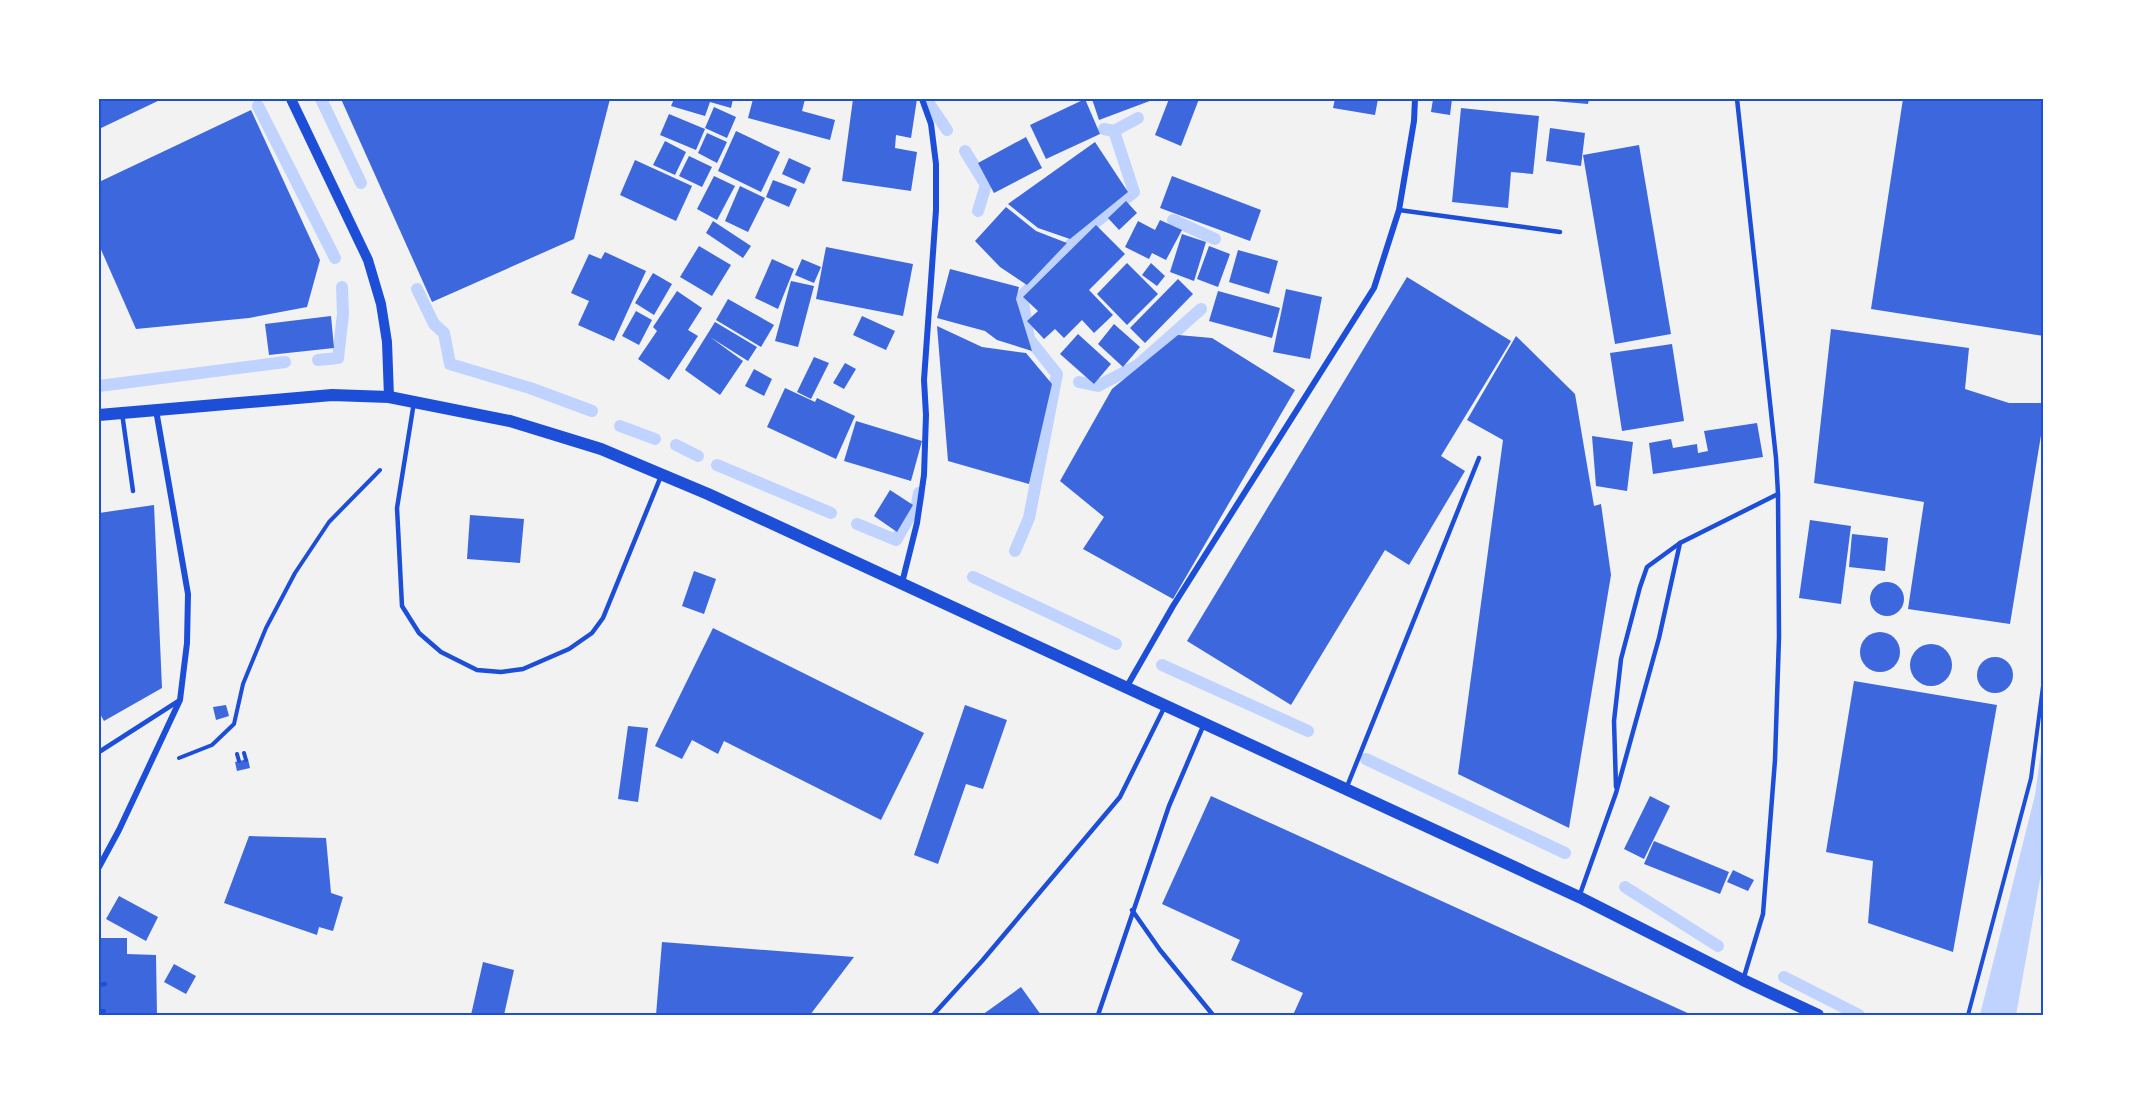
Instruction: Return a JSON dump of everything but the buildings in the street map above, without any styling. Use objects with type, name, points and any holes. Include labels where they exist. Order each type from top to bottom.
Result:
[{"type":"main road","points":[[99,416],[332,395],[389,397],[510,421],[601,449],[662,473],[1579,897],[1743,980],[1818,1015]]},
{"type":"street","points":[[291,99],[368,260],[383,314],[387,342],[389,397]]},
{"type":"street","points":[[902,584],[917,523],[924,475],[926,415],[924,380],[936,210],[931,124],[922,99]]},
{"type":"street","points":[[1126,688],[1173,606],[1374,288],[1399,210],[1414,121],[1415,99]]},
{"type":"street","points":[[99,867],[120,830],[180,700],[187,643],[188,594],[156,410]]},
{"type":"lane","points":[[1737,99],[1776,458],[1779,637],[1776,760],[1763,914],[1743,980]]},
{"type":"lane","points":[[1399,210],[1560,232]]},
{"type":"lane","points":[[414,402],[397,508],[402,606],[418,633],[441,652],[477,670],[501,672],[523,669],[569,649],[592,633],[603,618],[662,473]]},
{"type":"lane","points":[[122,413],[133,491]]},
{"type":"lane","points":[[1346,789],[1479,458]]},
{"type":"lane","points":[[1616,793],[1614,721],[1621,659],[1647,567],[1680,543],[1778,494]]},
{"type":"lane","points":[[1579,897],[1616,793],[1659,638],[1680,543]]},
{"type":"lane","points":[[99,752],[180,700]]},
{"type":"lane","points":[[933,1015],[982,961],[1120,797],[1165,706]]},
{"type":"lane","points":[[1098,1015],[1169,806],[1204,724]]},
{"type":"lane","points":[[1132,910],[1160,950],[1213,1015]]},
{"type":"path","points":[[172,760],[212,745],[234,724],[243,684],[262,637],[295,573],[330,522],[408,441]]},
{"type":"path","points":[[1968,1015],[2031,778],[2044,678]]},
{"type":"path","points":[[244,753],[246,760]]},
{"type":"path","points":[[237,754],[239,761]]},
{"type":"path","points":[[99,958],[99,966]]},
{"type":"water","points":[[2044,730],[2044,857],[2016,1015],[1980,1015],[2035,795]]},
{"type":"waterway","points":[[321,99],[361,183]]},
{"type":"waterway","points":[[926,99],[947,130]]},
{"type":"waterway","points":[[258,106],[335,258]]},
{"type":"waterway","points":[[1114,131],[1138,118]]},
{"type":"waterway","points":[[1015,551],[1029,518],[1057,374],[1029,339],[1022,296],[1082,233],[1134,192],[1114,131],[1104,129]]},
{"type":"waterway","points":[[965,151],[986,185],[978,211]]},
{"type":"waterway","points":[[1173,220],[1215,239]]},
{"type":"waterway","points":[[318,360],[338,358],[343,314],[342,287]]},
{"type":"waterway","points":[[417,289],[434,324],[444,333],[450,364],[530,388],[592,411]]},
{"type":"waterway","points":[[1079,382],[1098,386],[1138,365],[1201,309]]},
{"type":"waterway","points":[[99,386],[285,362]]},
{"type":"waterway","points":[[620,426],[655,439]]},
{"type":"waterway","points":[[676,445],[698,456]]},
{"type":"waterway","points":[[717,465],[831,513]]},
{"type":"waterway","points":[[857,524],[896,540],[917,504],[919,493]]},
{"type":"waterway","points":[[973,577],[1116,644]]},
{"type":"waterway","points":[[1162,665],[1308,731]]},
{"type":"waterway","points":[[1366,759],[1565,853]]},
{"type":"waterway","points":[[1625,887],[1718,946]]},
{"type":"waterway","points":[[1784,977],[1859,1015]]}]
